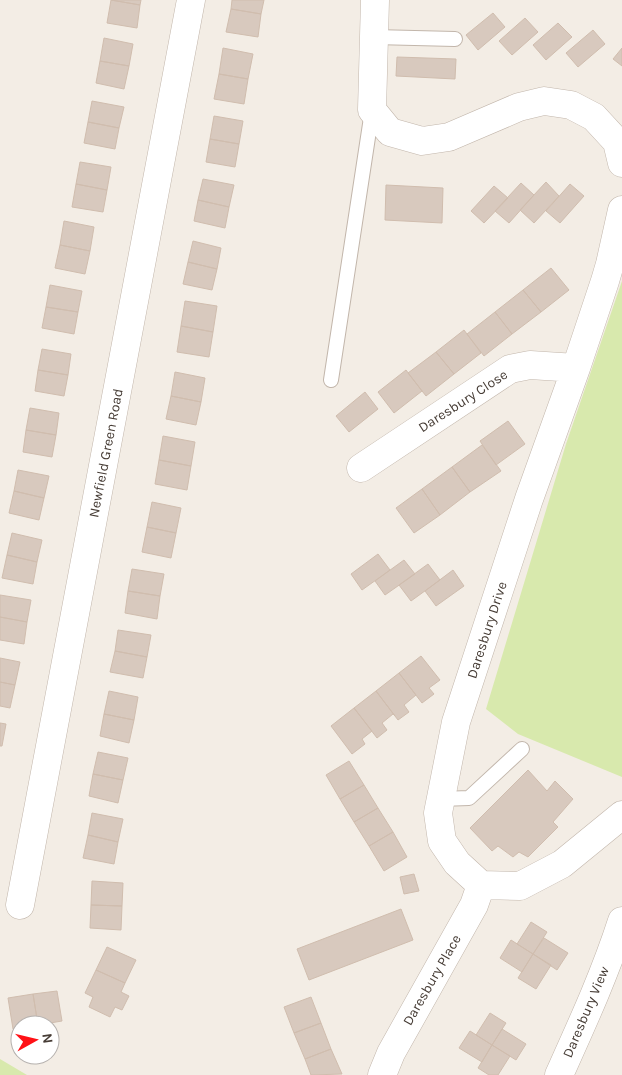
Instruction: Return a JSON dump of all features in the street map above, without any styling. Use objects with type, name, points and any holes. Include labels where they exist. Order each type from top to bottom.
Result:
[{"type":"street","name":"Newfield Green Road","points":[[20,905],[191,0]]},
{"type":"street","points":[[375,0],[372,110],[390,132],[422,141],[450,138],[519,107],[544,101],[571,105],[594,117],[620,148]]},
{"type":"street","name":"Daresbury Drive","points":[[481,885],[457,863],[442,841],[438,813],[456,722],[529,499],[576,368],[610,264],[622,210]]},
{"type":"street","name":"Daresbury Close","points":[[361,468],[510,369],[530,365],[576,368]]},
{"type":"street","points":[[481,885],[520,886],[562,864],[618,829]]},
{"type":"street","name":"Daresbury Place","points":[[382,1075],[391,1053],[474,905],[481,885]]},
{"type":"street","name":"Daresbury View","points":[[559,1075],[598,987],[622,921]]},
{"type":"lane","points":[[374,38],[455,39]]},
{"type":"lane","points":[[331,380],[372,110]]},
{"type":"lane","points":[[440,799],[470,798],[522,749]]},
{"type":"green space","points":[[622,281],[622,777],[518,734],[486,709],[566,444]]},
{"type":"green space","points":[[0,1059],[27,1075],[0,1075]]},
{"type":"building","points":[[111,0],[141,0],[140,5]]},
{"type":"building","points":[[111,0],[140,5],[137,28],[107,23]]},
{"type":"building","points":[[232,0],[264,0],[261,14],[231,9]]},
{"type":"building","points":[[231,9],[261,14],[258,37],[226,32]]},
{"type":"building","points":[[493,13],[505,27],[478,50],[466,35]]},
{"type":"building","points":[[525,18],[538,32],[512,55],[499,41]]},
{"type":"building","points":[[558,23],[572,37],[546,60],[533,45]]},
{"type":"building","points":[[593,30],[605,44],[578,67],[566,53]]},
{"type":"building","points":[[104,38],[133,44],[129,66],[100,61]]},
{"type":"building","points":[[223,48],[253,54],[248,79],[219,74]]},
{"type":"building","points":[[622,48],[622,66],[613,59]]},
{"type":"building","points":[[397,57],[456,59],[455,79],[396,76]]},
{"type":"building","points":[[100,61],[129,66],[124,89],[96,83]]},
{"type":"building","points":[[219,74],[248,79],[244,104],[214,99]]},
{"type":"building","points":[[92,101],[124,107],[119,128],[88,122]]},
{"type":"building","points":[[214,116],[243,121],[239,144],[210,139]]},
{"type":"building","points":[[88,122],[119,128],[115,149],[84,143]]},
{"type":"building","points":[[210,139],[239,144],[235,167],[206,162]]},
{"type":"building","points":[[80,162],[111,167],[107,190],[76,184]]},
{"type":"building","points":[[203,179],[234,185],[229,207],[198,200]]},
{"type":"building","points":[[546,182],[559,196],[534,223],[520,210]]},
{"type":"building","points":[[521,183],[534,195],[509,223],[495,211]]},
{"type":"building","points":[[76,184],[107,190],[103,212],[72,207]]},
{"type":"building","points":[[570,184],[584,196],[560,223],[546,211]]},
{"type":"building","points":[[386,185],[443,188],[442,223],[385,220]]},
{"type":"building","points":[[494,186],[508,198],[484,223],[471,211]]},
{"type":"building","points":[[198,200],[229,207],[225,228],[194,221]]},
{"type":"building","points":[[64,221],[94,227],[90,251],[60,245]]},
{"type":"building","points":[[193,241],[221,248],[217,269],[188,262]]},
{"type":"building","points":[[60,245],[90,251],[85,274],[55,268]]},
{"type":"building","points":[[188,262],[217,269],[212,290],[183,284]]},
{"type":"building","points":[[551,268],[569,290],[541,312],[523,290]]},
{"type":"building","points":[[50,285],[82,291],[78,312],[46,307]]},
{"type":"building","points":[[523,290],[541,312],[512,334],[495,312]]},
{"type":"building","points":[[185,301],[217,306],[213,332],[181,326]]},
{"type":"building","points":[[46,307],[78,312],[74,334],[42,328]]},
{"type":"building","points":[[495,312],[512,334],[484,356],[467,334]]},
{"type":"building","points":[[181,326],[213,332],[209,357],[177,352]]},
{"type":"building","points":[[464,330],[481,353],[454,374],[436,352]]},
{"type":"building","points":[[42,349],[71,354],[68,375],[38,370]]},
{"type":"building","points":[[436,352],[454,374],[426,396],[408,373]]},
{"type":"building","points":[[38,370],[68,375],[64,396],[35,391]]},
{"type":"building","points":[[406,370],[422,391],[394,413],[378,392]]},
{"type":"building","points":[[175,372],[205,378],[201,402],[171,396]]},
{"type":"building","points":[[365,392],[378,409],[349,432],[336,416]]},
{"type":"building","points":[[171,396],[201,402],[196,425],[166,419]]},
{"type":"building","points":[[30,408],[59,413],[56,435],[26,430]]},
{"type":"building","points":[[508,421],[525,444],[496,465],[480,441]]},
{"type":"building","points":[[26,430],[56,435],[52,457],[23,452]]},
{"type":"building","points":[[163,436],[195,442],[191,466],[159,460]]},
{"type":"building","points":[[482,445],[501,471],[470,492],[452,467]]},
{"type":"building","points":[[159,460],[191,466],[187,490],[155,484]]},
{"type":"building","points":[[452,467],[470,492],[440,515],[422,489]]},
{"type":"building","points":[[18,470],[49,476],[44,498],[14,491]]},
{"type":"building","points":[[422,489],[440,515],[414,533],[396,508]]},
{"type":"building","points":[[14,491],[44,498],[39,520],[9,513]]},
{"type":"building","points":[[152,502],[181,508],[176,533],[147,527]]},
{"type":"building","points":[[147,527],[176,533],[171,558],[142,552]]},
{"type":"building","points":[[12,533],[42,540],[37,562],[7,555]]},
{"type":"building","points":[[378,554],[390,570],[362,590],[351,574]]},
{"type":"building","points":[[7,555],[37,562],[33,584],[2,578]]},
{"type":"building","points":[[404,560],[415,574],[385,595],[375,581]]},
{"type":"building","points":[[428,564],[440,580],[411,601],[399,585]]},
{"type":"building","points":[[132,569],[164,574],[160,596],[128,591]]},
{"type":"building","points":[[453,570],[464,586],[436,606],[425,591]]},
{"type":"building","points":[[128,591],[160,596],[157,619],[125,613]]},
{"type":"building","points":[[0,595],[31,600],[27,622],[0,617]]},
{"type":"building","points":[[0,617],[27,622],[24,644],[0,640]]},
{"type":"building","points":[[118,630],[151,635],[147,657],[115,651]]},
{"type":"building","points":[[115,651],[147,657],[143,678],[110,672]]},
{"type":"building","points":[[421,656],[440,680],[429,688],[434,694],[422,703],[399,673]]},
{"type":"building","points":[[0,658],[20,662],[15,685],[0,682]]},
{"type":"building","points":[[399,673],[416,695],[404,705],[409,712],[398,720],[376,691]]},
{"type":"building","points":[[0,682],[15,685],[10,708],[0,706]]},
{"type":"building","points":[[109,691],[138,697],[134,720],[104,714]]},
{"type":"building","points":[[376,691],[395,716],[393,714],[382,723],[387,730],[377,738],[354,708]]},
{"type":"building","points":[[354,708],[372,731],[362,739],[365,744],[352,754],[331,726]]},
{"type":"building","points":[[104,714],[134,720],[129,743],[100,736]]},
{"type":"building","points":[[0,723],[6,724],[2,746],[0,746]]},
{"type":"building","points":[[98,752],[128,758],[123,780],[93,774]]},
{"type":"building","points":[[349,761],[364,785],[340,799],[326,775]]},
{"type":"building","points":[[528,770],[547,791],[555,781],[573,799],[553,822],[558,827],[528,857],[519,852],[513,857],[498,846],[492,851],[470,828]]},
{"type":"building","points":[[93,774],[123,780],[118,803],[89,796]]},
{"type":"building","points":[[364,785],[378,808],[354,822],[340,799]]},
{"type":"building","points":[[378,808],[393,832],[369,846],[354,822]]},
{"type":"building","points":[[92,813],[123,819],[118,842],[88,835]]},
{"type":"building","points":[[393,832],[407,857],[384,871],[369,846]]},
{"type":"building","points":[[88,835],[118,842],[114,864],[83,858]]},
{"type":"building","points":[[414,874],[419,891],[404,894],[400,877]]},
{"type":"building","points":[[92,881],[123,883],[122,906],[91,905]]},
{"type":"building","points":[[91,905],[122,906],[121,930],[90,928]]},
{"type":"building","points":[[401,909],[413,940],[309,980],[297,949]]},
{"type":"building","points":[[531,922],[547,932],[533,954],[517,944]]},
{"type":"building","points":[[544,938],[568,953],[557,970],[533,954]]},
{"type":"building","points":[[511,940],[533,954],[522,972],[500,958]]},
{"type":"building","points":[[107,947],[136,960],[125,983],[96,970]]},
{"type":"building","points":[[533,954],[551,965],[536,989],[518,978]]},
{"type":"building","points":[[96,970],[125,983],[121,992],[129,996],[122,1010],[115,1007],[110,1017],[89,1007],[93,997],[85,993]]},
{"type":"building","points":[[57,991],[62,1021],[60,1021],[60,1015],[36,1015],[33,994]]},
{"type":"building","points":[[33,994],[36,1015],[11,1015],[8,998]]},
{"type":"building","points":[[311,997],[321,1023],[294,1033],[284,1007]]},
{"type":"building","points":[[490,1013],[506,1023],[492,1045],[476,1035]]},
{"type":"building","points":[[321,1023],[331,1049],[305,1059],[294,1033]]},
{"type":"building","points":[[502,1029],[526,1044],[516,1060],[492,1045]]},
{"type":"building","points":[[470,1031],[492,1045],[482,1062],[459,1048]]},
{"type":"building","points":[[492,1045],[510,1056],[498,1075],[489,1075],[478,1068]]},
{"type":"building","points":[[331,1049],[342,1074],[311,1075],[305,1059]]}]
